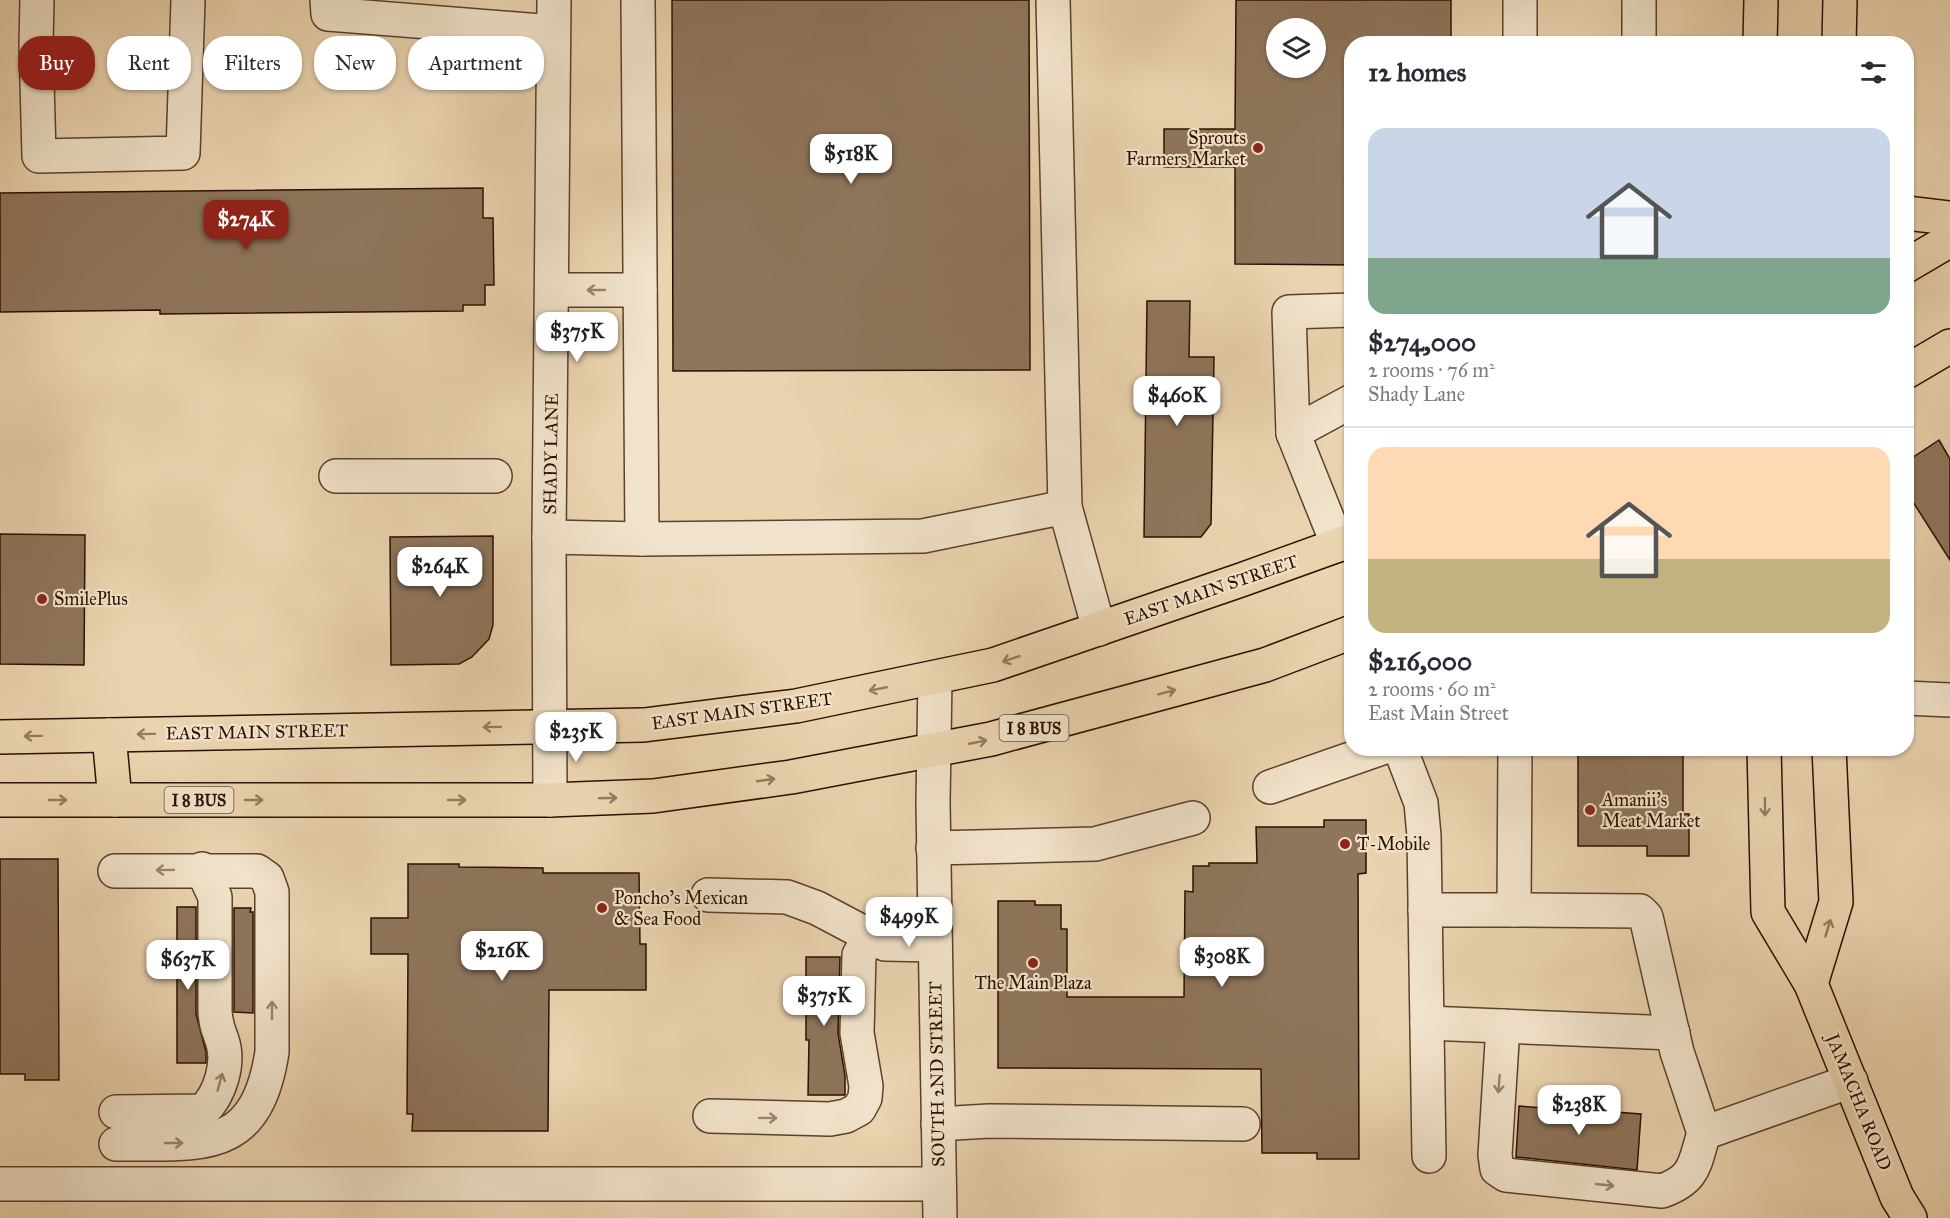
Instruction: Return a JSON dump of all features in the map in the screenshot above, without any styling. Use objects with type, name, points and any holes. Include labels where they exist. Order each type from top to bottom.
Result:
[{"type":"main road","points":[[1760,36],[1761,0]]},
{"type":"main road","points":[[1839,36],[1840,0]]},
{"type":"main road","points":[[1914,214],[1950,218]]},
{"type":"main road","points":[[1914,261],[1950,240]]},
{"type":"main road","points":[[1914,367],[1950,346]]},
{"type":"main road","name":"EAST MAIN STREET","points":[[0,737],[644,725],[796,706],[993,665],[1344,543]]},
{"type":"main road","name":"I 8 BUS","points":[[0,800],[550,800],[653,796],[791,777],[991,739],[1265,665],[1344,636]]},
{"type":"main road","points":[[109,735],[115,800]]},
{"type":"main road","name":"JAMACHA ROAD","points":[[1764,756],[1768,912],[1811,984],[1897,1197],[1910,1218]]},
{"type":"main road","points":[[1811,984],[1836,902],[1829,756]]},
{"type":"street","points":[[38,0],[36,44],[39,156],[183,153],[188,0]]},
{"type":"street","name":"SHADY LANE","points":[[550,800],[549,537],[554,0]]},
{"type":"street","points":[[639,0],[642,538]]},
{"type":"street","points":[[1053,0],[1065,507],[1099,629]]},
{"type":"street","points":[[1520,0],[1520,36]]},
{"type":"street","points":[[1639,0],[1639,36]]},
{"type":"street","points":[[324,5],[553,32]]},
{"type":"street","points":[[552,290],[640,290]]},
{"type":"street","points":[[1344,310],[1289,312],[1293,433],[1344,541]]},
{"type":"street","points":[[1293,433],[1344,404]]},
{"type":"street","points":[[336,476],[495,476]]},
{"type":"street","points":[[549,537],[923,536],[1065,507]]},
{"type":"street","name":"SOUTH 2ND STREET","points":[[935,678],[933,848],[940,1218]]},
{"type":"street","points":[[1914,698],[1950,700]]},
{"type":"street","points":[[1270,787],[1359,756]]},
{"type":"street","points":[[1403,756],[1421,803],[1424,836],[1429,1156]]},
{"type":"street","points":[[1514,910],[1515,756]]},
{"type":"street","points":[[933,848],[1095,844],[1193,818]]},
{"type":"street","points":[[115,871],[202,869],[257,871],[267,878],[272,892],[272,1052],[268,1077],[260,1099],[248,1119],[224,1137],[197,1143],[116,1128],[203,1111],[213,1101],[219,1088],[224,1067],[223,1041],[216,1029],[215,1012],[215,897],[202,869]]},
{"type":"street","points":[[708,895],[787,897],[817,908],[885,944],[935,945]]},
{"type":"street","points":[[1425,910],[1640,911],[1646,917],[1651,930],[1677,1052],[1704,1133],[1690,1174],[1679,1185],[1662,1191],[1506,1175],[1497,1169],[1495,1155],[1503,1026]]},
{"type":"street","points":[[710,1116],[830,1119],[846,1116],[859,1109],[865,1098],[866,1086],[857,1033],[859,955],[870,936]]},
{"type":"street","points":[[1427,1023],[1673,1033]]},
{"type":"street","points":[[1704,1133],[1851,1081]]},
{"type":"street","points":[[938,1124],[989,1121],[1243,1124]]},
{"type":"street","points":[[0,1184],[939,1184]]},
{"type":"building","points":[[672,0],[1029,0],[1030,370],[673,371]]},
{"type":"building","name":"Sprouts Farmers Market","points":[[1236,0],[1451,0],[1451,36],[1344,36],[1344,265],[1235,264],[1235,167],[1164,167],[1164,129],[1235,129]]},
{"type":"building","points":[[483,188],[483,218],[493,218],[494,285],[485,285],[485,305],[463,305],[463,311],[160,314],[160,310],[0,312],[0,193]]},
{"type":"building","points":[[1147,301],[1190,301],[1189,357],[1214,357],[1211,524],[1201,537],[1144,537]]},
{"type":"building","points":[[1939,440],[1950,459],[1950,560],[1914,504],[1914,457]]},
{"type":"building","name":"SmilePlus","points":[[0,534],[85,535],[84,665],[0,664]]},
{"type":"building","points":[[493,536],[493,625],[489,639],[472,657],[459,664],[391,665],[390,537]]},
{"type":"building","points":[[1578,756],[1683,756],[1683,814],[1689,814],[1689,856],[1647,856],[1647,846],[1578,846]]},
{"type":"building","points":[[1324,820],[1366,820],[1366,873],[1358,874],[1359,1159],[1317,1159],[1317,1153],[1262,1153],[1261,1069],[998,1068],[998,901],[1035,901],[1035,905],[1061,905],[1061,929],[1067,929],[1067,997],[1184,997],[1185,891],[1193,892],[1193,866],[1209,866],[1209,863],[1257,863],[1256,827],[1324,827]]},
{"type":"building","points":[[0,859],[58,859],[59,1080],[25,1080],[25,1074],[0,1074]]},
{"type":"building","points":[[408,864],[543,868],[543,873],[639,873],[640,944],[646,944],[646,990],[549,990],[548,1131],[412,1131],[413,1114],[407,1114],[408,954],[371,954],[371,918],[408,918]]},
{"type":"building","points":[[177,907],[196,907],[196,1014],[206,1052],[206,1063],[177,1063]]},
{"type":"building","points":[[234,908],[251,908],[250,912],[253,912],[253,1013],[234,1012]]},
{"type":"building","points":[[806,957],[840,957],[838,1033],[845,1076],[845,1095],[808,1095]]},
{"type":"building","points":[[1556,1103],[1589,1105],[1589,1110],[1641,1114],[1637,1170],[1516,1157],[1519,1106],[1556,1109]]},
{"type":"place","name":"Sprouts Farmers Market","points":[[1258,148]]},
{"type":"place","name":"SmilePlus","points":[[42,599]]},
{"type":"place","name":"Amanii’s Meat Market","points":[[1590,810]]},
{"type":"place","name":"T-Mobile","points":[[1345,844]]},
{"type":"place","name":"Poncho's Mexican & Sea Food","points":[[602,908]]},
{"type":"place","name":"The Main Plaza","points":[[1033,963]]}]
